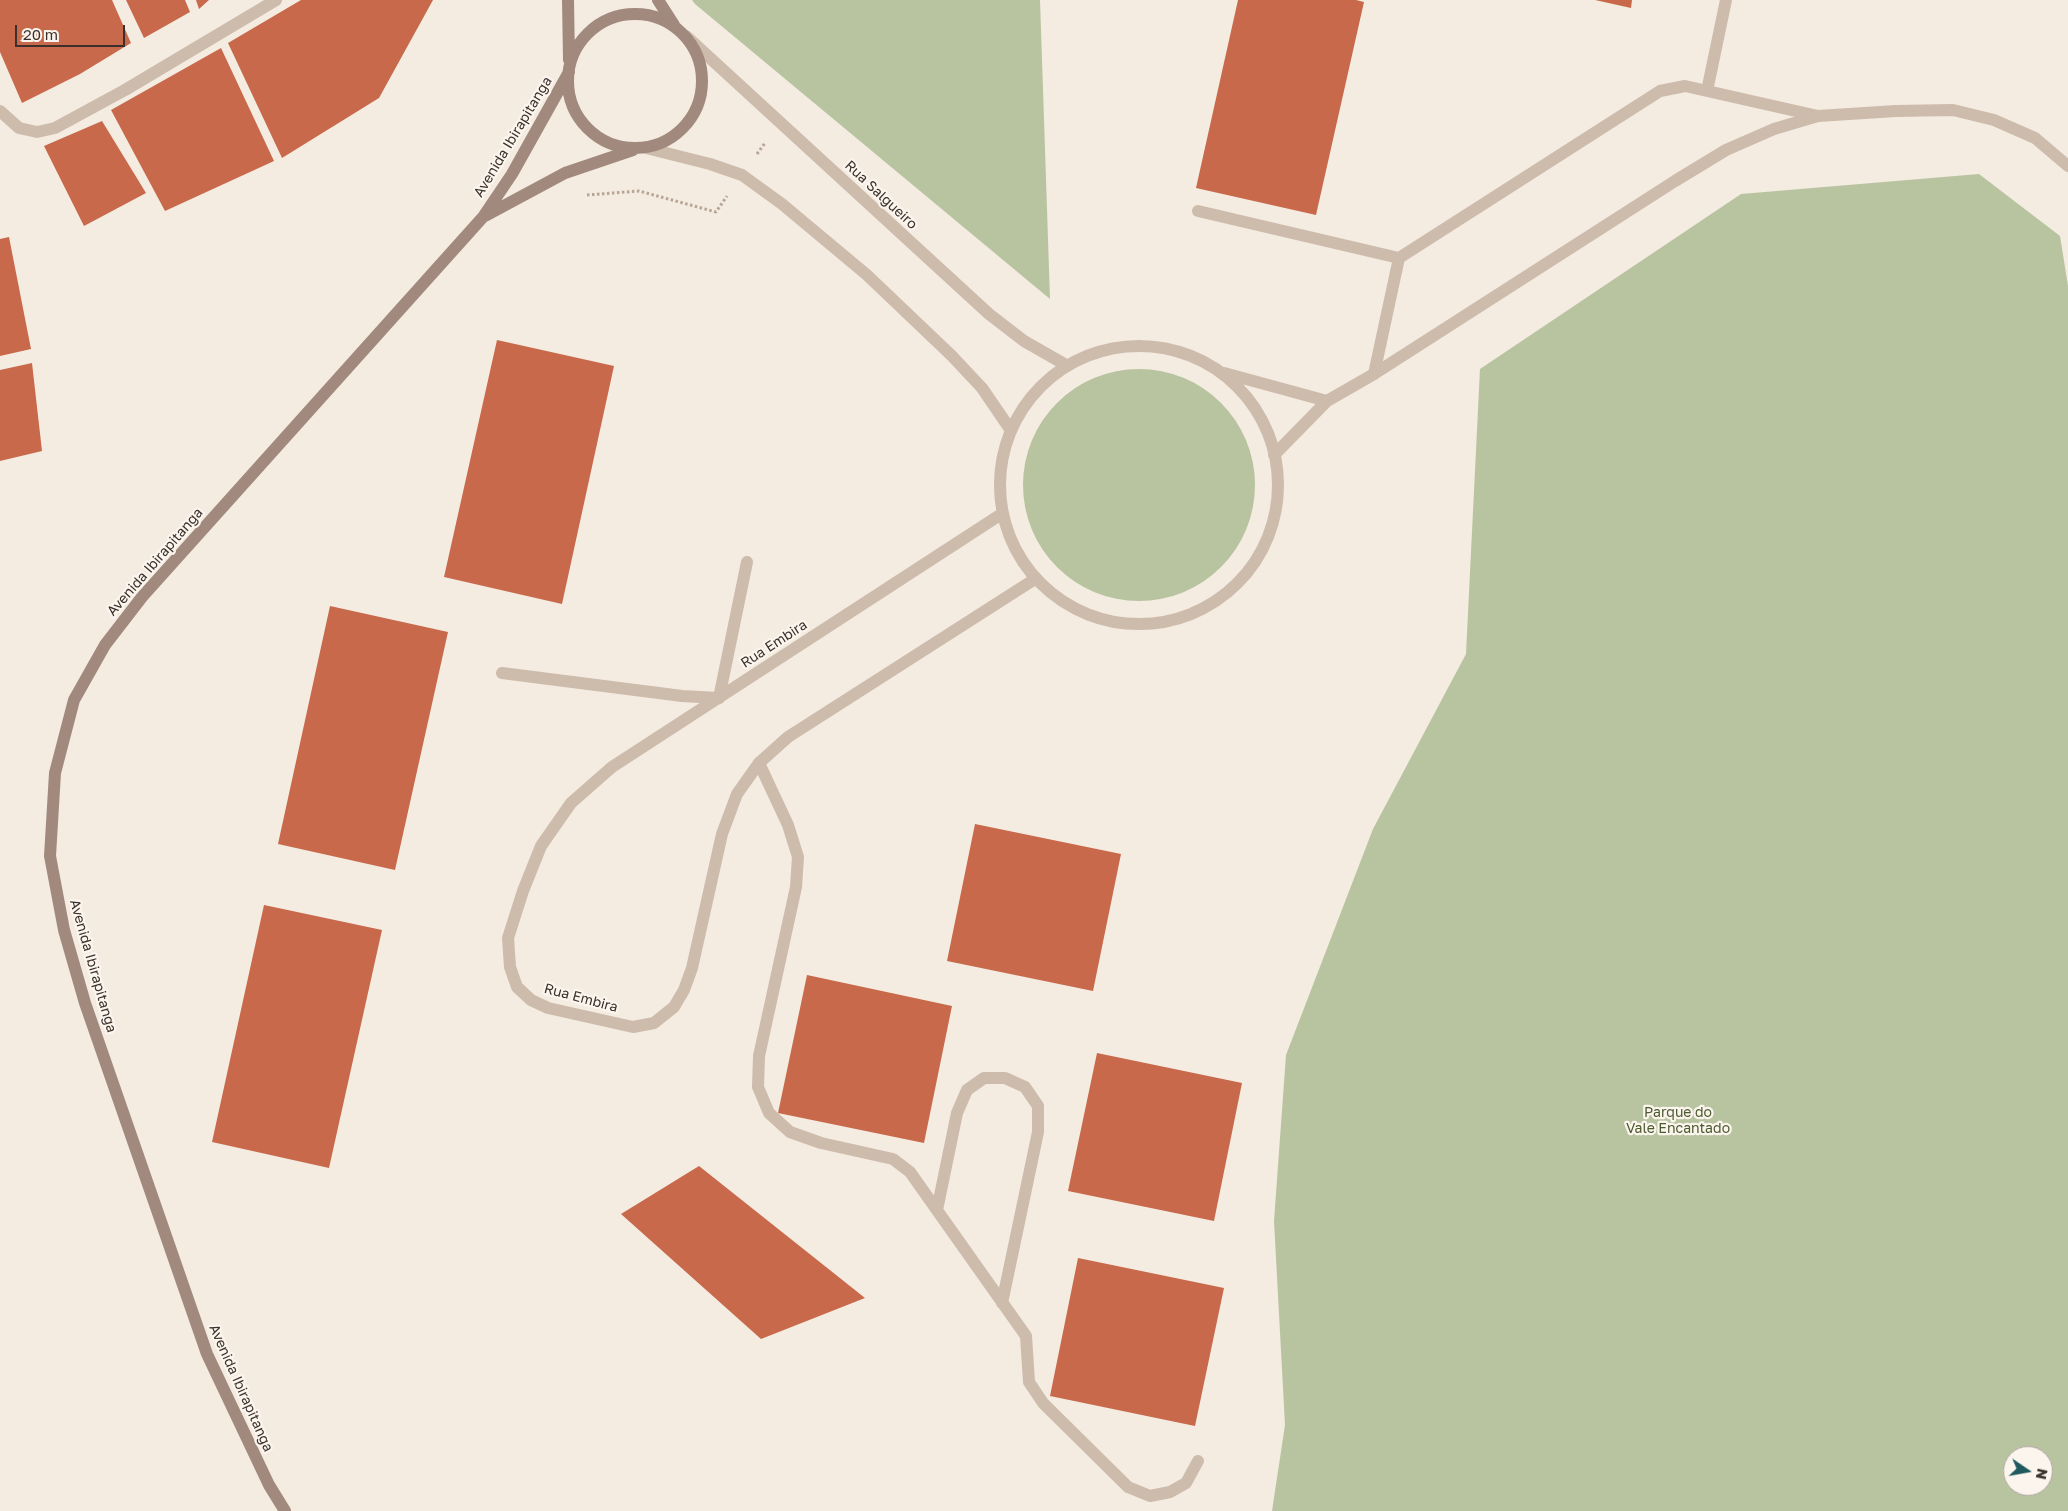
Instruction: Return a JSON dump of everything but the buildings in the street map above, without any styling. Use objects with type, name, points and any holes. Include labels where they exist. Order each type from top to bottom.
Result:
[{"type":"main road","name":"Avenida Ibirapitanga","points":[[285,1511],[269,1485],[207,1354],[85,1003],[64,930],[50,856],[55,773],[74,700],[105,645],[142,596],[483,217],[512,174],[569,70],[568,0]]},
{"type":"main road","points":[[658,0],[675,27]]},
{"type":"main road","points":[[639,14],[658,18],[675,27],[686,36],[698,57],[702,80],[699,104],[687,125],[668,140],[641,148],[617,146],[599,139],[585,126],[574,110],[569,91],[569,70],[576,50],[587,34],[602,22],[620,15],[639,14]]},
{"type":"main road","name":"Avenida Ibirapitanga","points":[[483,217],[565,173],[641,148]]},
{"type":"street","points":[[0,111],[19,128],[37,132],[54,128],[124,90],[276,0]]},
{"type":"street","points":[[1707,91],[1726,0]]},
{"type":"street","name":"Rua Salgueiro","points":[[686,36],[989,314],[1024,341],[1066,365]]},
{"type":"street","points":[[1374,374],[1399,258],[1660,91],[1685,86],[1818,116]]},
{"type":"street","points":[[1274,455],[1327,401],[1374,374],[1726,150],[1774,129],[1818,116],[1896,110],[1953,110],[1994,120],[2036,138],[2068,166]]},
{"type":"street","points":[[641,148],[710,164],[742,175],[782,204],[867,275],[952,356],[982,388],[1010,429]]},
{"type":"street","points":[[1198,211],[1399,258]]},
{"type":"street","points":[[1224,372],[1252,402],[1272,440],[1278,480],[1274,520],[1258,557],[1232,589],[1199,611],[1160,623],[1120,624],[1081,613],[1047,591],[1035,579],[1018,555],[1008,533],[999,499],[1001,464],[1010,429],[1024,404],[1066,365],[1104,348],[1146,344],[1187,352],[1224,372],[1327,401]]},
{"type":"street","name":"Rua Embira","points":[[1003,513],[612,767],[571,803],[541,846],[523,890],[508,938],[510,967],[517,987],[531,1000],[548,1008],[634,1027],[654,1022],[674,1007],[684,990],[692,968],[722,834],[737,794],[759,762],[788,737],[1035,579]]},
{"type":"street","points":[[502,673],[682,696],[719,698],[748,562]]},
{"type":"street","points":[[759,762],[788,825],[798,857],[796,887],[759,1056],[758,1087],[769,1113],[790,1132],[821,1143],[893,1159],[910,1172],[1026,1336],[1029,1382],[1043,1403],[1128,1487],[1150,1496],[1170,1492],[1186,1483],[1198,1461]]},
{"type":"street","points":[[937,1210],[958,1113],[968,1090],[984,1078],[1005,1078],[1025,1087],[1038,1106],[1038,1132],[1002,1303]]},
{"type":"green space","points":[[692,0],[1040,0],[1050,299],[695,4]]},
{"type":"green space","name":"Parque do Vale Encantado","points":[[1979,174],[2060,236],[2068,286],[2068,1511],[1272,1511],[1285,1425],[1274,1221],[1286,1055],[1373,829],[1466,654],[1480,369],[1741,194]]},
{"type":"green space","points":[[1128,369],[1150,369],[1173,374],[1194,382],[1213,395],[1229,411],[1242,430],[1250,451],[1255,474],[1253,508],[1242,540],[1229,559],[1213,575],[1194,588],[1173,596],[1150,601],[1128,601],[1105,596],[1084,588],[1065,575],[1049,559],[1036,540],[1028,519],[1023,496],[1023,474],[1028,451],[1036,430],[1049,411],[1065,395],[1084,382],[1105,374]]}]
